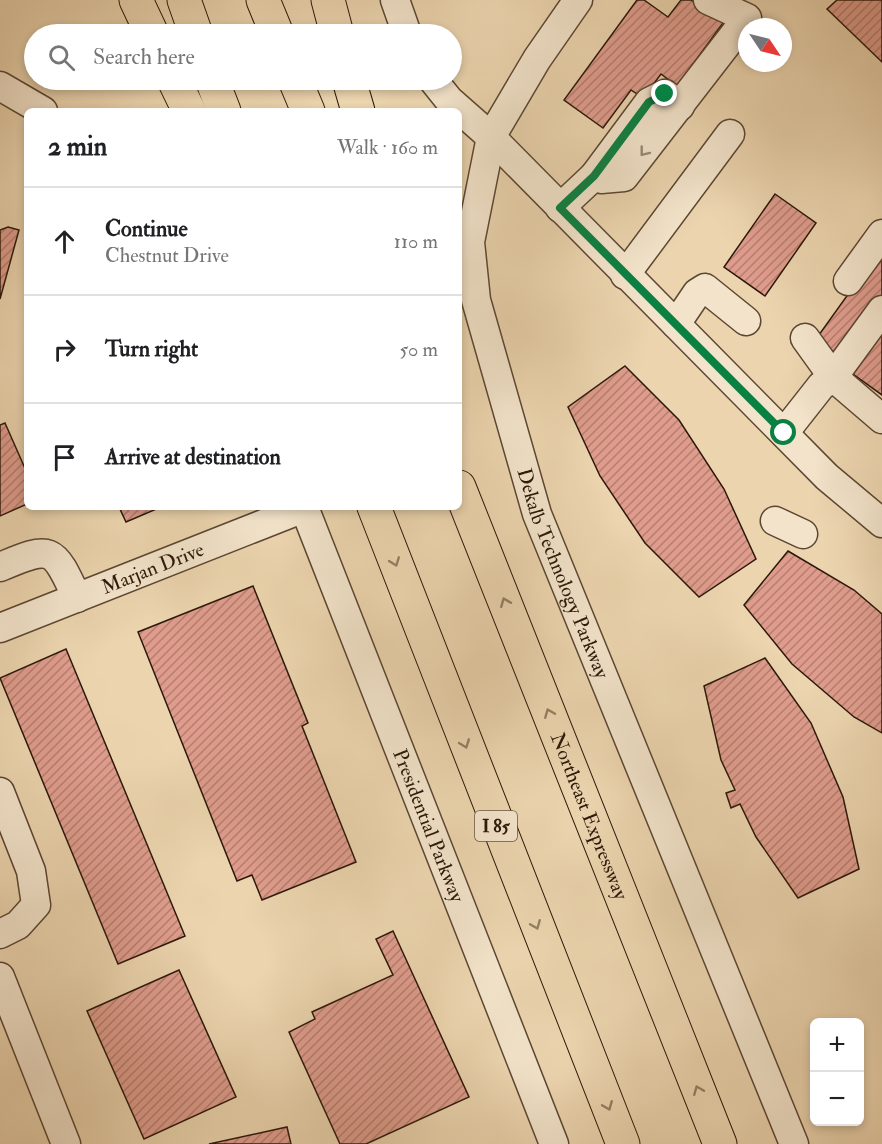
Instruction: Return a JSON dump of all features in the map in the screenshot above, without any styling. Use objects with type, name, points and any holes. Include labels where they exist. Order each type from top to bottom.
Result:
[{"type":"highway","points":[[136,0],[148,24]]},
{"type":"highway","points":[[184,0],[192,24]]},
{"type":"highway","points":[[263,0],[273,24]]},
{"type":"highway","points":[[328,0],[334,24]]},
{"type":"highway","points":[[179,90],[188,108]]},
{"type":"highway","points":[[216,90],[223,108]]},
{"type":"highway","points":[[299,90],[307,108]]},
{"type":"highway","points":[[352,90],[357,108]]},
{"type":"highway","name":"Northeast Expressway","points":[[462,495],[720,1144]]},
{"type":"highway","name":"I 85","points":[[375,510],[501,839],[623,1144]]},
{"type":"street","points":[[394,0],[403,24]]},
{"type":"street","name":"Dekalb Technology Parkway","points":[[578,0],[537,59],[490,137],[470,242],[476,300],[537,514],[794,1144]]},
{"type":"street","points":[[594,176],[601,179],[624,177],[747,18],[708,0]]},
{"type":"street","points":[[0,86],[38,108]]},
{"type":"street","points":[[441,90],[458,108]]},
{"type":"street","points":[[560,208],[594,176],[649,102],[665,94],[680,106]]},
{"type":"street","points":[[462,112],[490,137],[827,477],[882,524]]},
{"type":"street","points":[[626,274],[730,134]]},
{"type":"street","points":[[848,281],[882,234]]},
{"type":"street","points":[[676,324],[697,293],[705,288],[746,321]]},
{"type":"street","points":[[784,433],[821,386],[833,377],[882,310]]},
{"type":"street","points":[[805,338],[833,377],[882,419]]},
{"type":"street","name":"Marjan Drive","points":[[0,628],[299,510]]},
{"type":"street","name":"Presidential Parkway","points":[[305,510],[554,1144]]},
{"type":"street","points":[[775,521],[803,534]]},
{"type":"street","points":[[0,567],[36,552],[46,552],[62,566],[77,597]]},
{"type":"street","points":[[0,792],[31,871],[36,905],[18,925],[0,934]]},
{"type":"street","points":[[0,977],[66,1144]]},
{"type":"building","points":[[637,0],[644,0],[668,17],[681,0],[691,0],[723,23],[677,86],[661,74],[643,98],[631,90],[603,128],[564,100]]},
{"type":"building","points":[[837,0],[882,0],[882,62],[827,9]]},
{"type":"building","points":[[775,194],[816,223],[765,296],[724,267]]},
{"type":"building","points":[[8,227],[19,230],[0,299],[0,230]]},
{"type":"building","points":[[882,247],[882,297],[840,356],[816,339]]},
{"type":"building","points":[[882,334],[882,395],[853,374]]},
{"type":"building","points":[[625,366],[679,420],[724,489],[756,559],[699,597],[645,543],[600,476],[568,407]]},
{"type":"building","points":[[5,423],[24,466],[24,505],[0,516],[0,425]]},
{"type":"building","points":[[120,510],[154,510],[126,522]]},
{"type":"building","points":[[788,551],[854,590],[882,614],[882,733],[854,717],[792,664],[744,605]]},
{"type":"building","points":[[253,586],[308,723],[302,726],[356,862],[262,900],[252,875],[237,881],[138,632]]},
{"type":"building","points":[[66,649],[185,936],[118,964],[0,678]]},
{"type":"building","points":[[765,658],[811,723],[843,797],[859,869],[798,898],[756,837],[740,804],[731,808],[726,793],[735,790],[721,760],[704,686]]},
{"type":"building","points":[[393,931],[469,1097],[366,1144],[340,1144],[289,1032],[315,1019],[312,1012],[393,975],[376,939]]},
{"type":"building","points":[[179,970],[236,1097],[144,1139],[87,1011]]},
{"type":"building","points":[[287,1127],[291,1144],[209,1144]]},
{"type":"route","points":[[665,94],[649,102],[594,176],[560,208],[784,433]]}]
